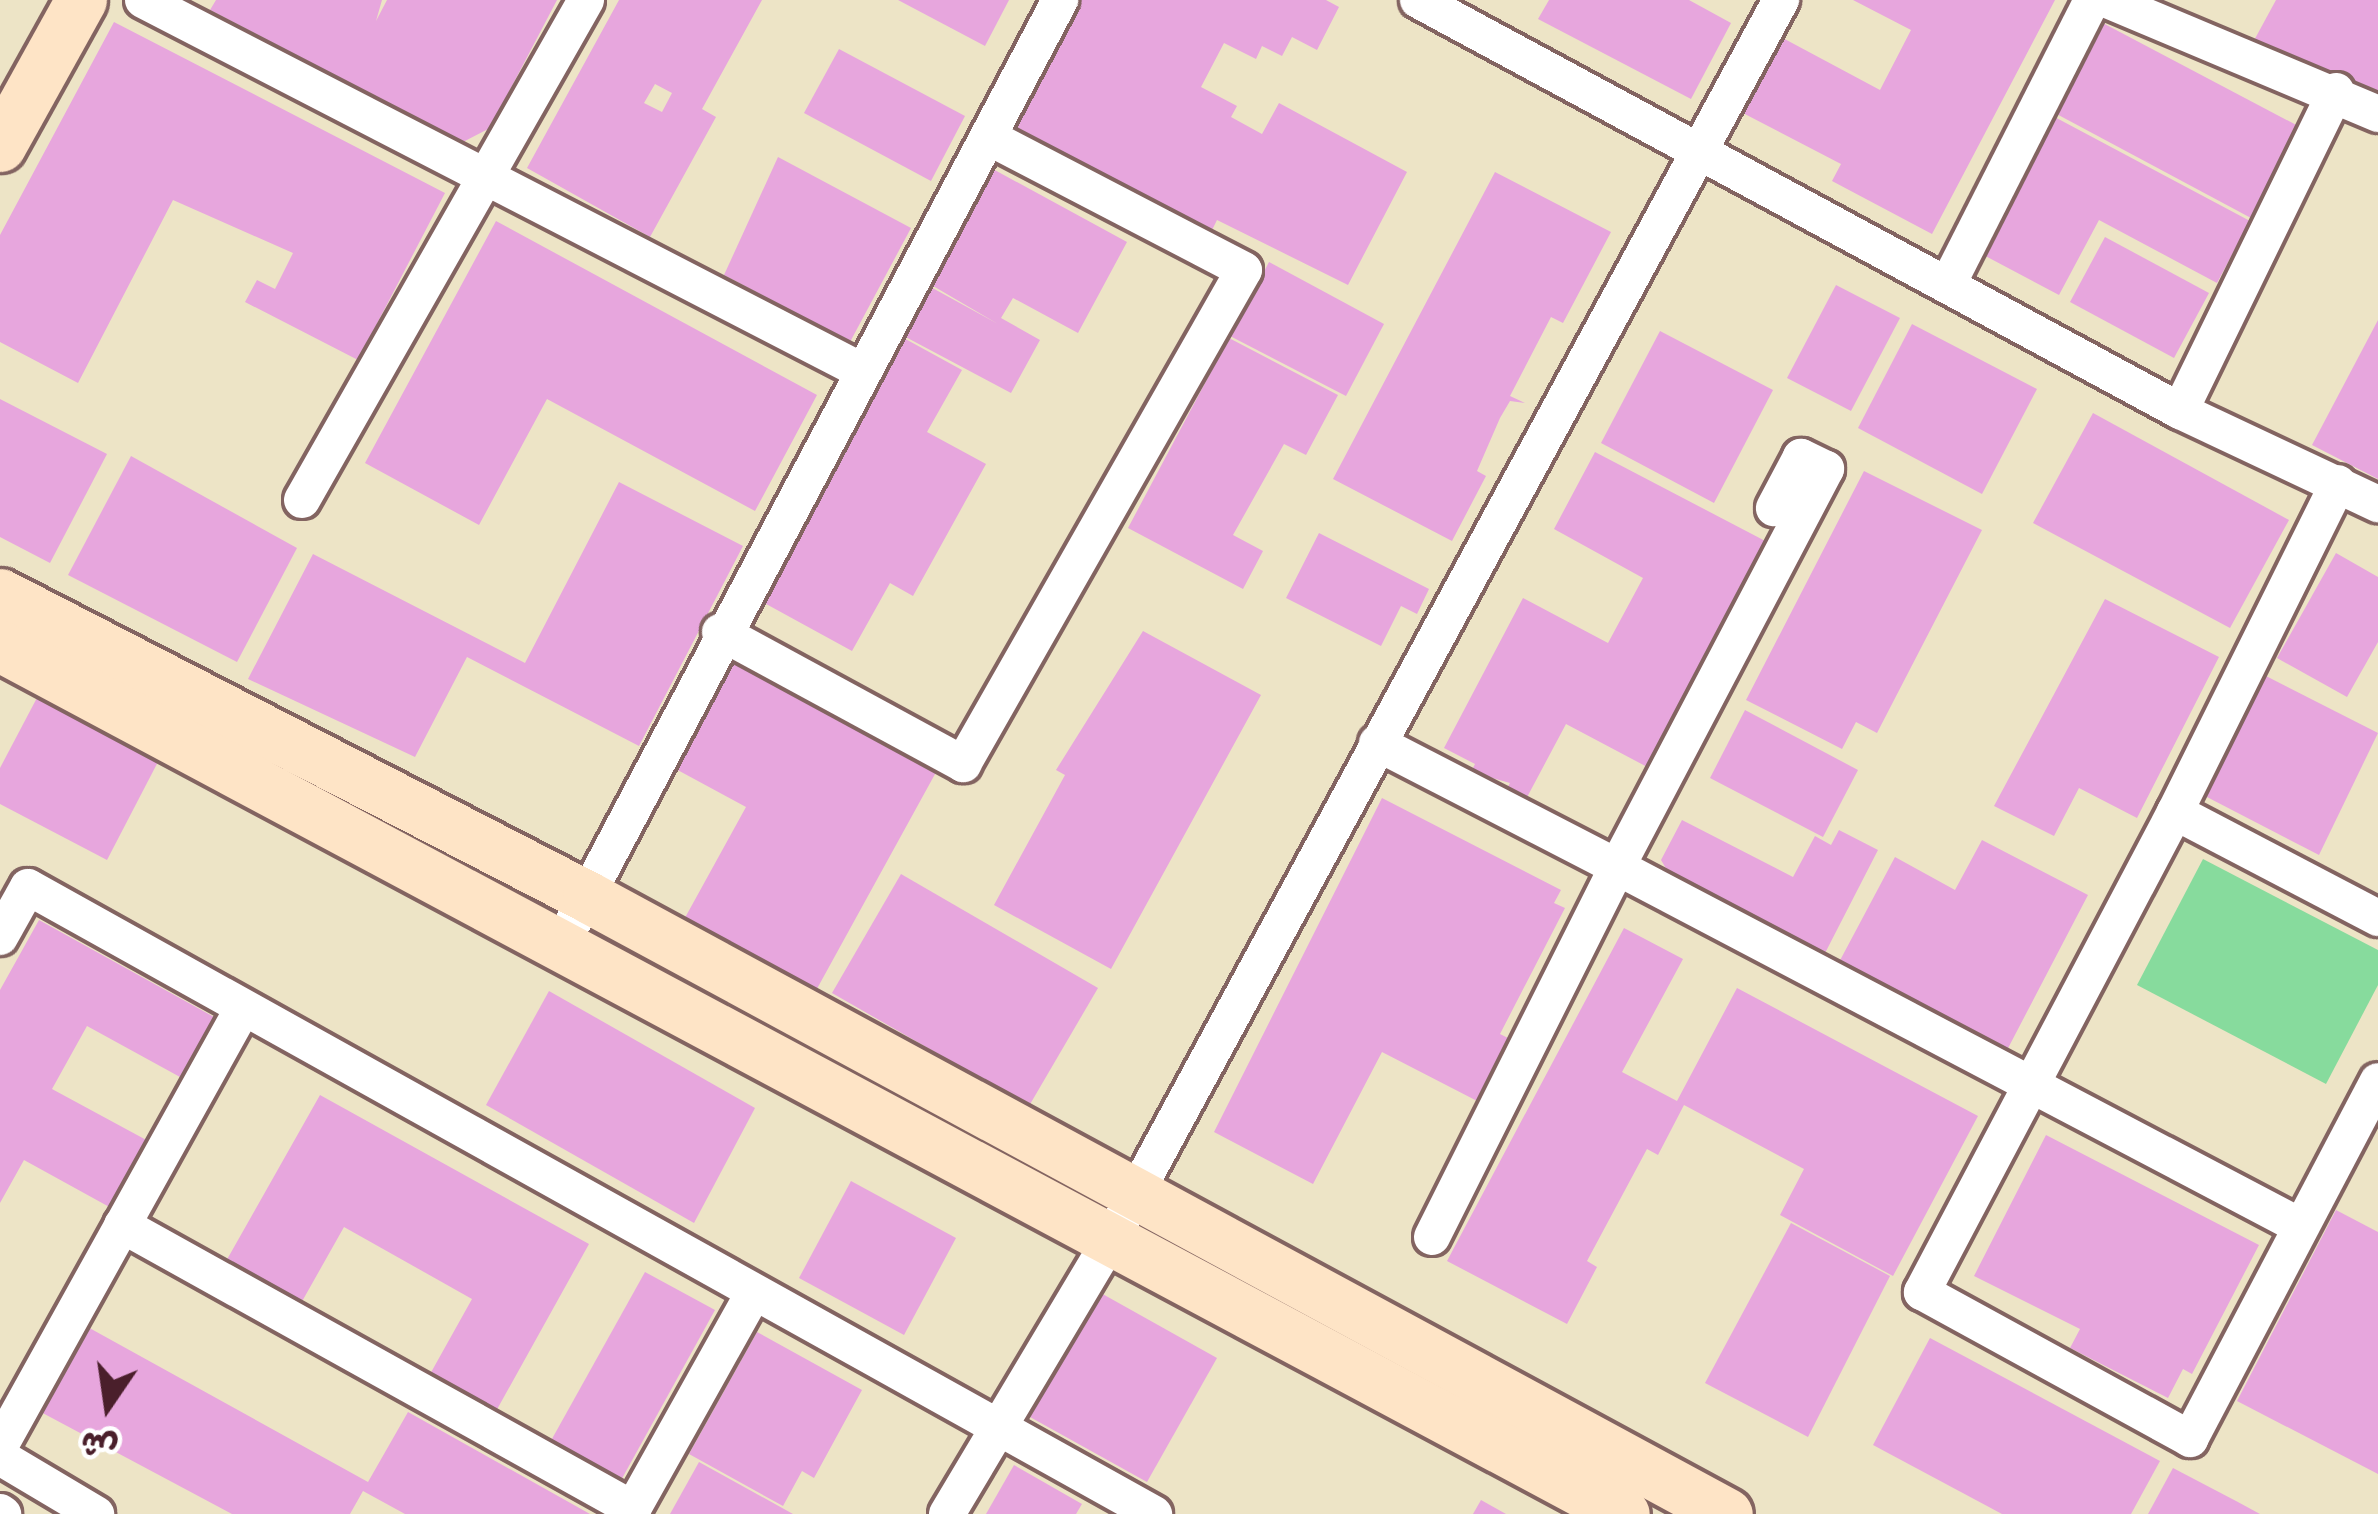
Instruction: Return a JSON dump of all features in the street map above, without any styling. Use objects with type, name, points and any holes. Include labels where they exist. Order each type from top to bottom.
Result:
[{"type":"main road","points":[[0,146],[81,0]]},
{"type":"main road","points":[[0,594],[588,897],[1727,1514]]},
{"type":"main road","points":[[0,646],[1624,1514]]},
{"type":"street","points":[[143,0],[862,370]]},
{"type":"street","points":[[302,500],[586,0]]},
{"type":"street","points":[[561,945],[720,632],[990,138],[1060,0]]},
{"type":"street","points":[[1418,0],[1460,11],[1703,152],[2180,411],[2378,504]]},
{"type":"street","points":[[947,1514],[1111,1239],[1377,742],[1703,152],[1781,0]]},
{"type":"street","points":[[1948,284],[2092,0]]},
{"type":"street","points":[[2107,0],[2336,92],[2378,114]]},
{"type":"street","points":[[2180,411],[2336,92]]},
{"type":"street","points":[[720,632],[963,764],[1244,269],[990,138]]},
{"type":"street","points":[[1432,1237],[1617,867],[1826,469],[1801,457],[1774,508]]},
{"type":"street","points":[[2338,483],[2175,812],[2024,1086],[1922,1292],[2190,1439],[2378,1082]]},
{"type":"street","points":[[1377,742],[2024,1086],[2300,1226]]},
{"type":"street","points":[[2175,812],[2378,918]]},
{"type":"street","points":[[0,938],[28,887],[1154,1514]]},
{"type":"street","points":[[0,1446],[243,1008]]},
{"type":"street","points":[[122,1225],[631,1512],[754,1292]]},
{"type":"street","points":[[0,1456],[96,1514]]},
{"type":"green space","points":[[2203,859],[2378,950],[2378,985],[2326,1084],[2137,985]]},
{"type":"building","points":[[216,0],[382,0],[376,21],[387,0],[557,0],[490,128],[463,142],[210,10]]},
{"type":"building","points":[[619,0],[762,0],[702,109],[716,117],[650,237],[527,168]],"holes":[[[655,84],[672,93],[662,112],[644,103]]]},
{"type":"building","points":[[898,0],[1009,0],[985,46]]},
{"type":"building","points":[[1074,0],[1326,0],[1339,7],[1317,50],[1292,37],[1282,56],[1262,46],[1256,59],[1224,43],[1201,87],[1237,106],[1231,117],[1262,134],[1279,103],[1407,172],[1348,285],[1217,220],[1210,234],[1008,127]]},
{"type":"building","points":[[1549,0],[1689,0],[1731,23],[1691,99],[1538,19]]},
{"type":"building","points":[[1853,0],[2055,0],[1932,234],[1832,181],[1841,164],[1739,111],[1779,36],[1880,90],[1911,30]]},
{"type":"building","points":[[2276,0],[2378,0],[2378,113],[2251,46]]},
{"type":"building","points":[[2099,21],[2300,127],[2251,218],[2051,111]]},
{"type":"building","points":[[114,22],[445,193],[358,360],[245,302],[257,280],[275,289],[293,253],[173,200],[78,383],[0,342],[0,235]]},
{"type":"building","points":[[839,49],[965,116],[931,181],[804,113]]},
{"type":"building","points":[[2049,114],[2250,221],[2217,283],[2099,220],[2059,295],[1976,251]]},
{"type":"building","points":[[778,157],[911,228],[850,342],[724,275]]},
{"type":"building","points":[[991,168],[1127,242],[1078,333],[1013,298],[1001,318],[1040,340],[1011,393],[900,334],[927,285],[998,324],[928,283]]},
{"type":"building","points":[[1495,172],[1611,232],[1563,323],[1551,317],[1510,396],[1525,403],[1510,401],[1500,418],[1477,471],[1486,476],[1452,541],[1333,479]]},
{"type":"building","points":[[496,221],[817,395],[755,511],[547,399],[479,525],[365,463]]},
{"type":"building","points":[[2105,237],[2209,293],[2174,358],[2070,302]]},
{"type":"building","points":[[1269,262],[1384,324],[1346,396],[1230,336]]},
{"type":"building","points":[[1836,285],[1900,318],[1851,411],[1787,378]]},
{"type":"building","points":[[2378,320],[2378,479],[2312,445]]},
{"type":"building","points":[[1912,324],[2037,389],[1982,494],[1858,428]]},
{"type":"building","points":[[1660,331],[1773,390],[1714,503],[1601,443]]},
{"type":"building","points":[[900,336],[962,370],[927,432],[986,464],[913,596],[890,583],[852,651],[755,598]]},
{"type":"building","points":[[1229,338],[1338,395],[1306,455],[1284,444],[1233,535],[1263,551],[1243,589],[1128,528]]},
{"type":"building","points":[[0,399],[107,454],[50,563],[0,537]]},
{"type":"building","points":[[2093,413],[2289,520],[2230,628],[2033,523]]},
{"type":"building","points":[[1595,452],[1771,544],[1651,769],[1566,724],[1525,801],[1506,790],[1510,783],[1471,772],[1475,764],[1444,748],[1523,598],[1608,643],[1643,578],[1554,529]]},
{"type":"building","points":[[131,456],[297,548],[237,662],[68,575]]},
{"type":"building","points":[[1864,471],[1982,530],[1877,733],[1856,722],[1842,749],[1746,700]]},
{"type":"building","points":[[619,482],[743,546],[639,746],[467,657],[415,757],[248,679],[313,554],[525,663]]},
{"type":"building","points":[[1319,533],[1429,589],[1417,614],[1401,606],[1381,646],[1286,598]]},
{"type":"building","points":[[2336,553],[2378,577],[2378,642],[2347,697],[2277,658]]},
{"type":"building","points":[[2105,599],[2219,657],[2137,818],[2079,788],[2054,836],[1994,806]]},
{"type":"building","points":[[1143,631],[1261,695],[1111,969],[994,905],[1065,775],[1056,770]]},
{"type":"building","points":[[734,653],[940,765],[813,996],[681,925],[746,807],[672,767]]},
{"type":"building","points":[[2266,676],[2378,733],[2319,855],[2205,796]]},
{"type":"building","points":[[39,694],[160,758],[107,860],[0,804],[0,768]]},
{"type":"building","points":[[1745,710],[1858,770],[1823,837],[1710,778]]},
{"type":"building","points":[[1382,798],[1561,890],[1554,903],[1565,908],[1500,1034],[1514,1041],[1481,1103],[1382,1052],[1313,1184],[1214,1132]]},
{"type":"building","points":[[1682,820],[1793,877],[1815,836],[1831,845],[1839,830],[1878,850],[1822,959],[1674,882],[1661,860]]},
{"type":"building","points":[[1982,840],[2088,895],[2005,1054],[1837,966],[1895,857],[1955,890]]},
{"type":"building","points":[[901,874],[1098,988],[1029,1106],[832,993]]},
{"type":"building","points":[[39,920],[214,1017],[180,1077],[87,1026],[52,1089],[150,1142],[113,1209],[24,1160],[0,1203],[0,990]]},
{"type":"building","points":[[1624,928],[1683,959],[1622,1072],[1677,1101],[1737,988],[1978,1116],[1893,1276],[1780,1215],[1804,1169],[1684,1105],[1658,1155],[1647,1149],[1587,1261],[1597,1267],[1567,1324],[1447,1261]]},
{"type":"building","points":[[549,991],[755,1108],[694,1223],[486,1105]]},
{"type":"building","points":[[320,1095],[589,1244],[495,1413],[429,1376],[472,1299],[344,1227],[300,1305],[225,1263]]},
{"type":"building","points":[[2046,1135],[2259,1245],[2192,1374],[2183,1369],[2168,1398],[2070,1348],[2080,1329],[1974,1276]]},
{"type":"building","points":[[851,1181],[956,1238],[904,1335],[799,1278]]},
{"type":"building","points":[[2336,1210],[2378,1232],[2378,1474],[2237,1401]]},
{"type":"building","points":[[1791,1223],[1890,1276],[1808,1437],[1705,1383]]},
{"type":"building","points":[[645,1272],[715,1310],[614,1493],[543,1455]]},
{"type":"building","points":[[1099,1292],[1217,1358],[1147,1482],[1030,1417]]},
{"type":"building","points":[[84,1325],[368,1482],[408,1412],[590,1514],[405,1514],[363,1491],[350,1514],[232,1514],[37,1410]]},
{"type":"building","points":[[757,1332],[862,1390],[814,1478],[802,1471],[783,1506],[689,1454]]},
{"type":"building","points":[[1930,1338],[2160,1461],[2131,1514],[2002,1514],[1873,1445]]},
{"type":"building","points":[[699,1462],[793,1514],[670,1514]]},
{"type":"building","points":[[1014,1465],[1082,1504],[1076,1514],[986,1514]]},
{"type":"building","points":[[2173,1468],[2236,1501],[2260,1514],[2148,1514]]},
{"type":"building","points":[[1481,1500],[1506,1514],[1473,1514]]}]
